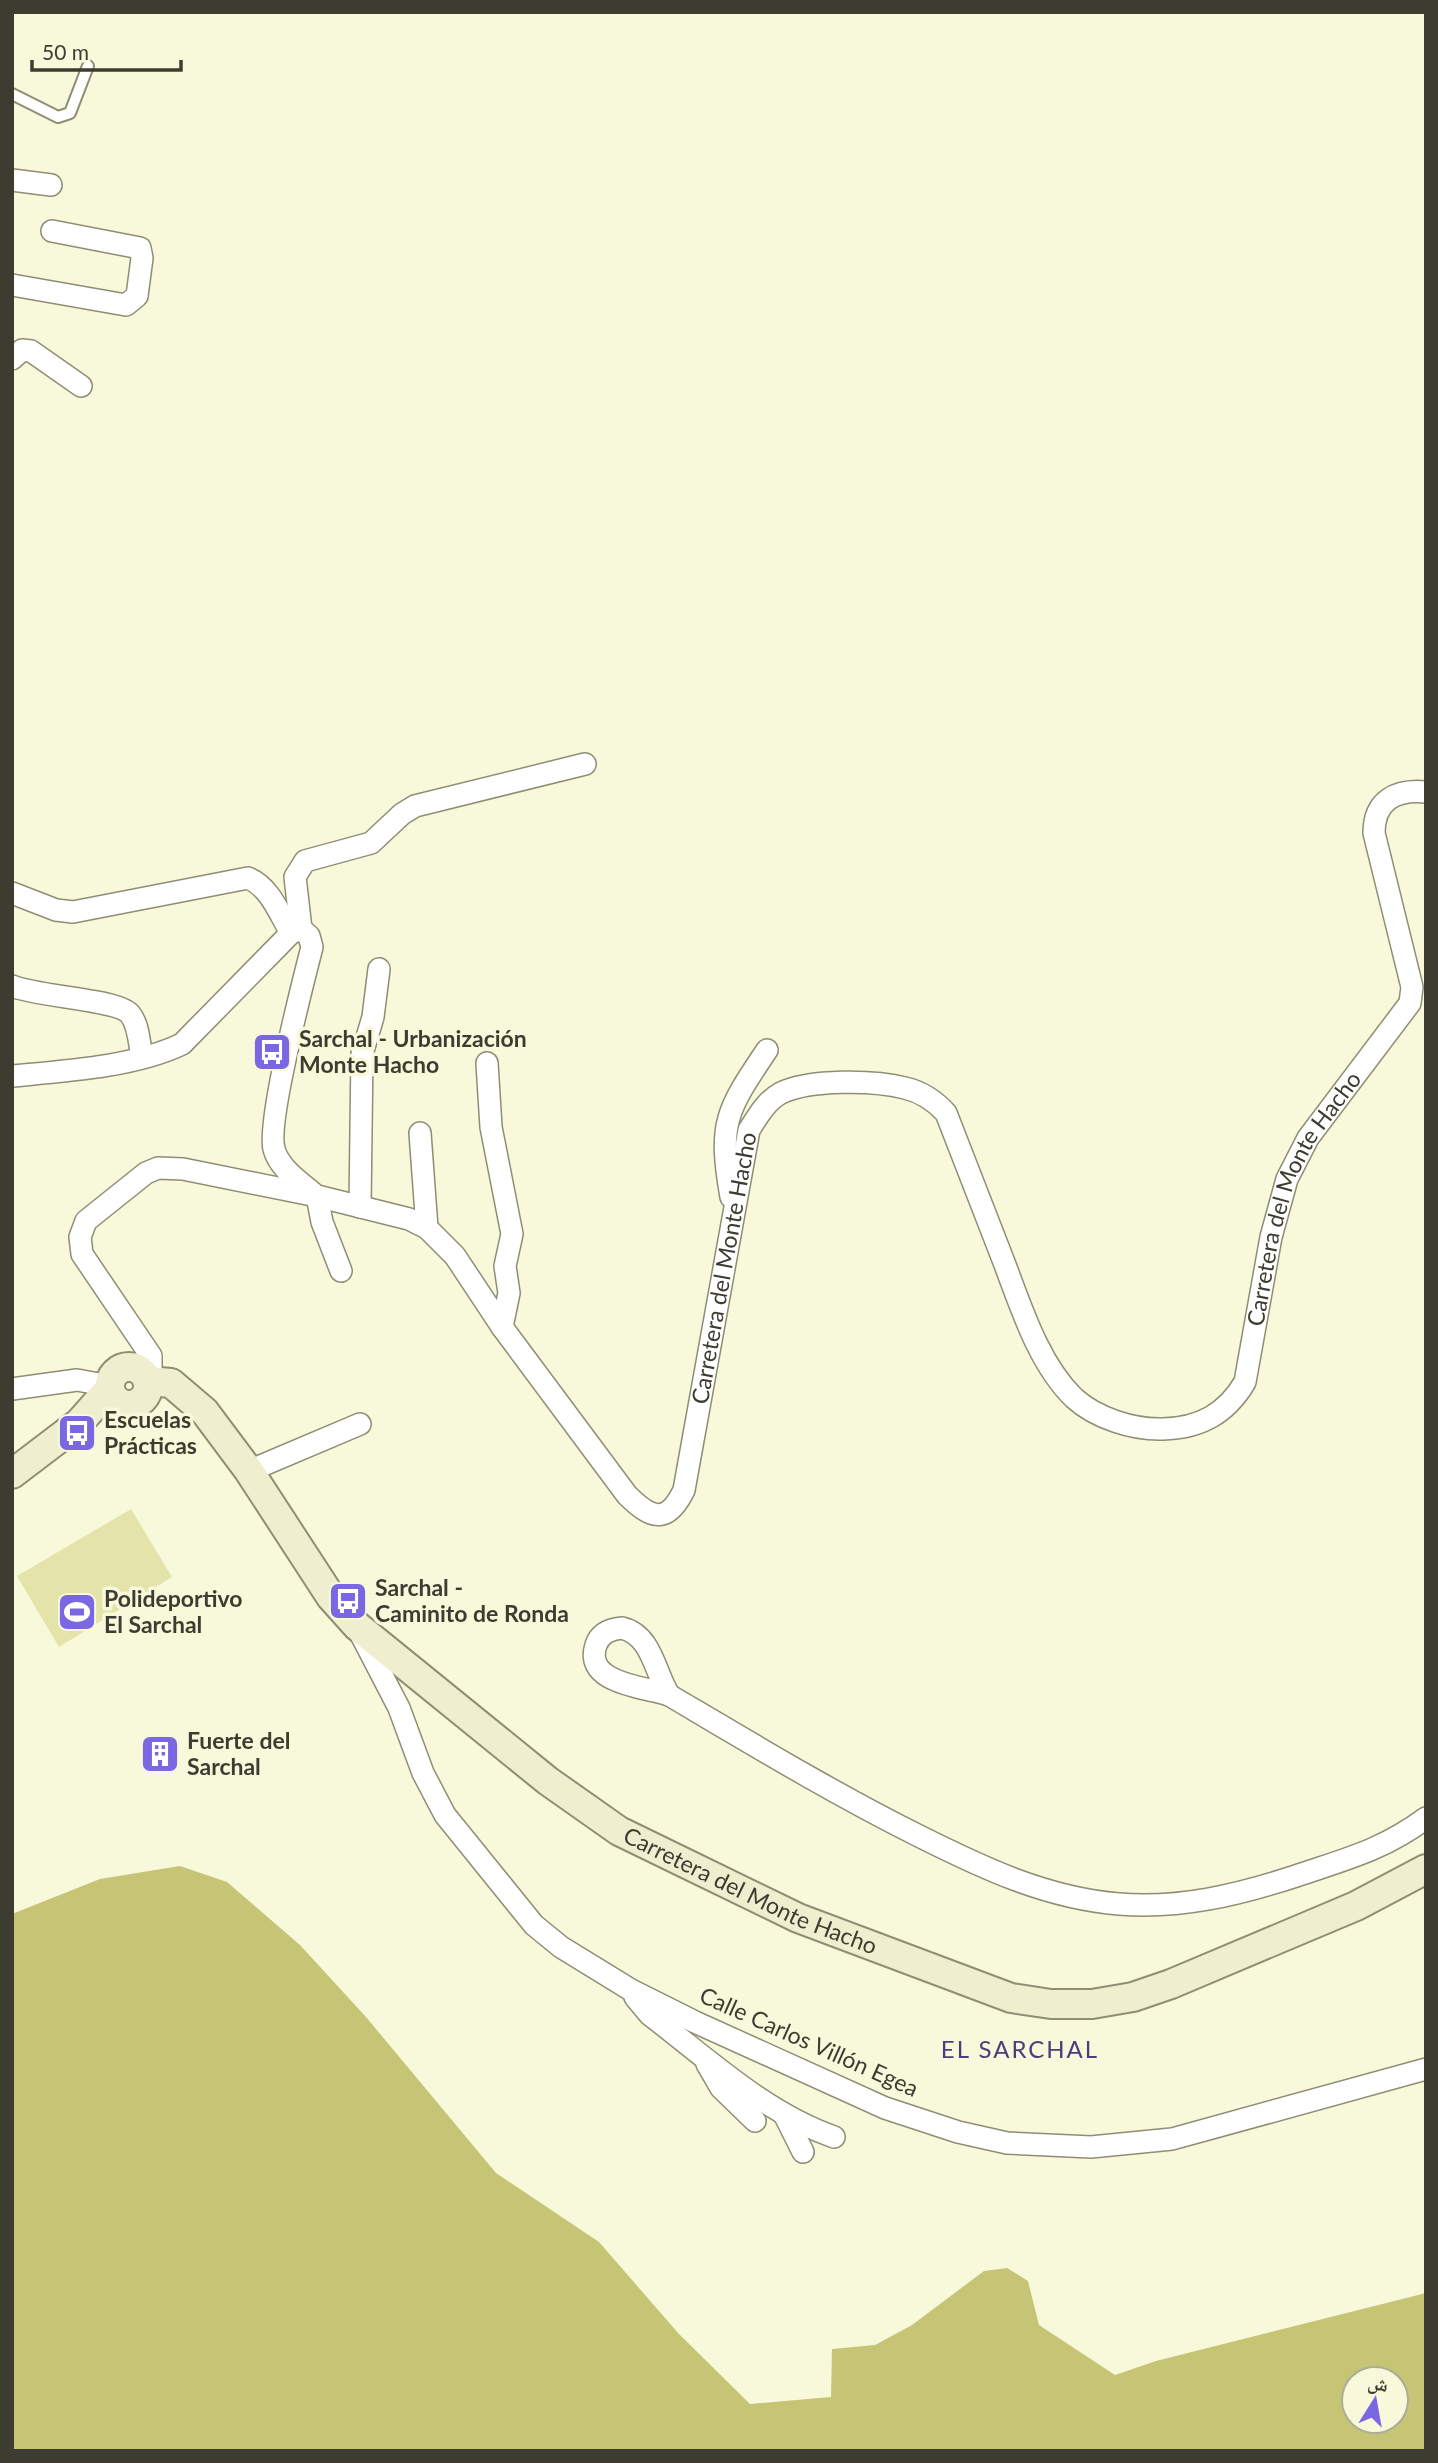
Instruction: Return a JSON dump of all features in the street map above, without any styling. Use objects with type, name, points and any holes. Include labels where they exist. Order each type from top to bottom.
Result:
[{"type":"main road","points":[[12,1474],[79,1423],[130,1389]]},
{"type":"main road","name":"Carretera del Monte Hacho","points":[[130,1389],[215,1426],[249,1471],[331,1597],[357,1626],[565,1794],[619,1830],[798,1918],[1011,1998],[1052,2004],[1092,2004],[1132,1997],[1171,1984],[1356,1906],[1426,1869]]},
{"type":"street","points":[[12,180],[51,185]]},
{"type":"street","points":[[12,285],[127,305],[137,296],[142,258],[140,248],[52,231]]},
{"type":"street","points":[[12,359],[22,350],[30,351],[81,386]]},
{"type":"street","points":[[12,1076],[69,1071],[163,1053],[182,1044],[296,931],[295,877],[305,861],[371,844],[402,814],[415,806],[585,764]]},
{"type":"street","name":"Carretera del Monte Hacho","points":[[275,1153],[286,1170],[317,1196],[409,1219],[427,1228],[455,1256],[502,1327],[627,1495],[643,1511],[654,1515],[666,1514],[677,1504],[684,1490],[749,1130],[761,1109],[779,1094],[801,1086],[890,1086],[921,1093],[946,1113],[1028,1324],[1053,1370],[1074,1398],[1104,1417],[1157,1429],[1181,1429],[1217,1415],[1233,1402],[1245,1382],[1271,1237],[1297,1157],[1308,1138],[1410,1003],[1412,987],[1374,833],[1374,819],[1382,803],[1397,792],[1426,792]]},
{"type":"street","points":[[12,893],[56,910],[73,912],[248,878],[259,883],[296,931],[309,936],[312,947],[276,1110],[273,1133],[275,1153],[269,1179],[257,1184]]},
{"type":"street","points":[[360,1206],[362,1054],[373,1017],[379,969]]},
{"type":"street","points":[[12,986],[40,995],[120,1007],[135,1021],[142,1057]]},
{"type":"street","points":[[733,1213],[724,1157],[727,1118],[734,1099],[767,1050]]},
{"type":"street","points":[[487,1063],[491,1127],[512,1234],[505,1266],[509,1293],[502,1327]]},
{"type":"street","points":[[420,1133],[427,1228]]},
{"type":"street","points":[[12,1389],[77,1380],[130,1389],[153,1363],[151,1356],[82,1254],[80,1237],[86,1221],[146,1173],[158,1168],[171,1167],[317,1196],[326,1234],[341,1271]]},
{"type":"street","points":[[249,1471],[360,1424]]},
{"type":"street","name":"Calle Carlos Villón Egea","points":[[357,1626],[399,1708],[423,1773],[444,1815],[534,1925],[561,1947],[631,1990],[885,2108],[958,2132],[1007,2143],[1091,2147],[1172,2138],[1426,2069]]},
{"type":"street","points":[[669,1695],[861,1807],[979,1866],[1024,1885],[1071,1898],[1120,1904],[1156,1904],[1217,1898],[1264,1886],[1382,1847],[1426,1818]]},
{"type":"street","points":[[631,1990],[650,2015],[785,2116],[834,2137]]},
{"type":"street","points":[[703,2055],[721,2088],[755,2121]]},
{"type":"street","points":[[785,2116],[803,2152]]},
{"type":"lane","points":[[12,94],[58,117],[65,117],[70,113],[88,65]]},
{"type":"shaded area","name":"Polideportivo El Sarchal","points":[[131,1509],[172,1577],[59,1647],[17,1576]]},
{"type":"shaded area","points":[[180,1866],[227,1882],[300,1945],[366,2017],[496,2173],[599,2242],[679,2334],[750,2404],[831,2397],[832,2349],[875,2345],[912,2325],[984,2271],[1007,2268],[1028,2281],[1039,2325],[1115,2375],[1156,2361],[1426,2293],[1426,2451],[12,2451],[12,1914],[100,1879]]},
{"type":"place","name":"Sarchal - Urbanización Monte Hacho","points":[[272,1052]]},
{"type":"place","name":"Escuelas Prácticas","points":[[77,1433]]},
{"type":"place","name":"Sarchal - Caminito de Ronda","points":[[348,1601]]},
{"type":"place","name":"Polideportivo El Sarchal","points":[[77,1612]]},
{"type":"place","name":"Fuerte del Sarchal","points":[[160,1754]]},
{"type":"district","name":"EL SARCHAL","points":[[1020,2050]]}]
